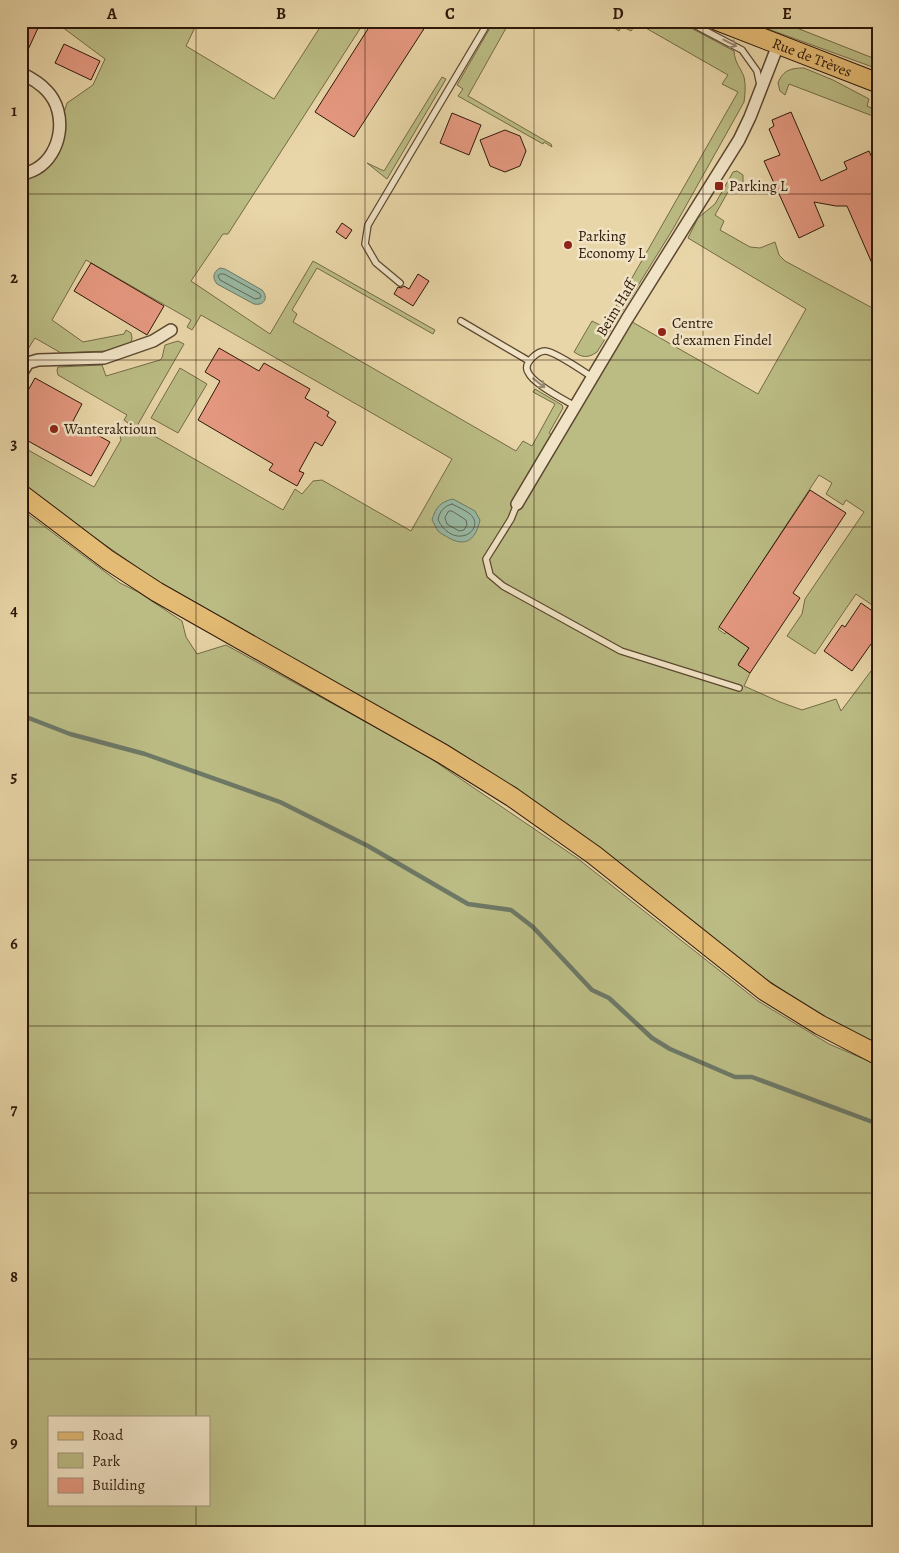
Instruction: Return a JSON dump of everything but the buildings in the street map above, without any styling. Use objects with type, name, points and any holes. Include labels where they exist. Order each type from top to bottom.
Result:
[{"type":"main road","name":"Rue de Trèves","points":[[718,21],[878,83]]},
{"type":"main road","points":[[21,494],[108,560],[158,592],[443,754],[512,797],[594,855],[765,991],[820,1025],[878,1055]]},
{"type":"street","name":"Beim Haff","points":[[517,504],[627,318],[739,140],[778,45]]},
{"type":"street","points":[[21,73],[34,79],[48,91],[57,106],[60,126],[58,141],[50,156],[37,168],[21,175]]},
{"type":"street","points":[[21,374],[28,363],[38,360],[104,358],[153,341],[171,330]]},
{"type":"lane","points":[[400,283],[376,263],[365,244],[368,225],[488,21]]},
{"type":"lane","points":[[687,21],[742,50],[757,71],[760,91]]},
{"type":"lane","points":[[461,321],[529,361]]},
{"type":"lane","points":[[575,406],[533,379],[528,372],[529,361],[536,354],[543,351],[551,352],[592,376]]},
{"type":"lane","points":[[517,504],[511,519],[486,559],[490,575],[503,586],[620,652],[739,688]]},
{"type":"green space","points":[[54,21],[198,21],[186,46],[274,99],[324,21],[365,21],[228,234],[223,234],[191,281],[270,334],[313,261],[435,330],[433,334],[317,268],[292,310],[297,314],[293,322],[516,451],[523,441],[532,446],[555,404],[533,392],[535,389],[562,405],[563,408],[549,433],[556,437],[627,319],[758,394],[806,309],[688,238],[698,218],[715,204],[733,172],[737,171],[743,175],[743,186],[734,181],[715,215],[724,221],[720,230],[750,247],[760,248],[775,242],[779,255],[785,261],[878,311],[878,609],[856,594],[815,654],[787,636],[802,614],[805,599],[864,512],[846,500],[843,505],[826,494],[832,483],[819,475],[718,629],[725,634],[726,632],[749,648],[738,664],[750,673],[744,686],[802,710],[836,699],[841,711],[871,671],[878,676],[878,1044],[807,1007],[734,957],[581,834],[426,735],[161,584],[37,497],[21,483],[21,446],[94,487],[121,440],[120,436],[128,423],[124,420],[127,415],[58,375],[58,367],[102,365],[106,376],[160,360],[165,345],[178,341],[184,344],[137,426],[283,510],[295,489],[302,494],[313,481],[322,480],[411,531],[452,459],[201,315],[192,330],[187,327],[191,320],[86,260],[52,320],[83,342],[124,334],[126,330],[131,333],[131,343],[106,351],[61,353],[35,338],[21,360],[21,175],[50,157],[67,103],[93,85],[105,59]]},
{"type":"green space","points":[[494,21],[510,21],[468,96],[551,144],[552,147],[544,142],[543,144],[458,96],[463,89],[457,85]]},
{"type":"green space","points":[[603,21],[678,21],[734,51],[744,77],[745,93],[744,102],[673,229],[597,352],[585,356],[574,352],[592,321],[604,327],[738,92],[722,84],[728,75],[637,23],[631,31],[621,26],[619,31]]},
{"type":"green space","points":[[746,21],[779,21],[878,60],[878,69]]},
{"type":"green space","points":[[804,68],[833,80],[869,99],[867,106],[878,111],[878,118],[789,84],[785,95],[780,91],[778,83],[782,75],[791,69]]},
{"type":"green space","points":[[442,77],[446,79],[387,179],[367,163],[384,171]]},
{"type":"green space","points":[[180,368],[207,384],[178,433],[151,418]]},
{"type":"green space","points":[[21,509],[120,583],[138,592],[182,621],[186,637],[197,654],[226,645],[424,754],[577,858],[758,1001],[829,1044],[878,1065],[878,1532],[21,1532]]},
{"type":"water","points":[[220,268],[262,290],[265,296],[263,303],[254,304],[217,284],[214,280],[214,275]]},
{"type":"water","points":[[453,499],[475,511],[480,520],[476,532],[470,540],[455,541],[438,531],[432,520],[439,506]]},
{"type":"waterway","points":[[21,715],[70,734],[145,754],[280,802],[368,846],[468,904],[511,910],[533,927],[592,990],[609,998],[652,1038],[670,1049],[735,1077],[752,1077],[878,1124]]},
{"type":"place","name":"Parking L","points":[[719,186]]},
{"type":"place","name":"Parking Economy L","points":[[568,245]]},
{"type":"place","name":"Centre d'examen Findel","points":[[662,332]]},
{"type":"place","name":"Wanteraktioun","points":[[54,429]]}]
